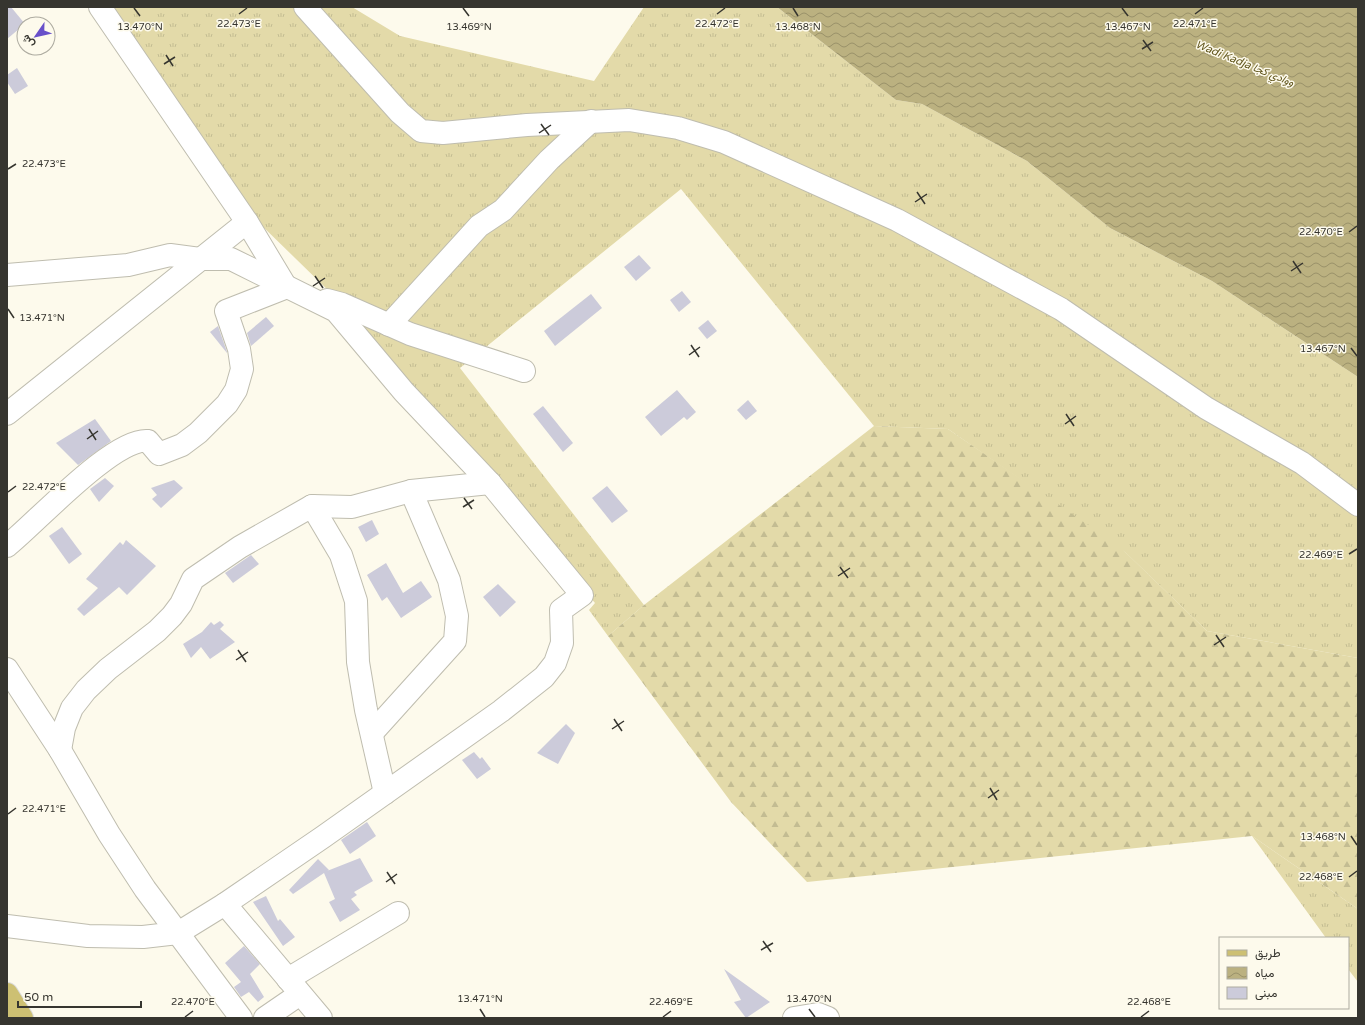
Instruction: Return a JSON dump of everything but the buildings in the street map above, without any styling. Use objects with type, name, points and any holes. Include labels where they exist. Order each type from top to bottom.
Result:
[{"type":"main road","points":[[7,994],[22,1018]]},
{"type":"street","points":[[100,7],[246,222],[287,287]]},
{"type":"street","points":[[305,7],[400,112],[421,131],[443,133],[629,120],[678,128],[724,142],[897,220],[1061,308],[1206,408],[1302,463],[1358,505]]},
{"type":"street","points":[[389,325],[479,226],[503,210],[550,160],[591,122]]},
{"type":"street","points":[[7,414],[246,222]]},
{"type":"street","points":[[7,275],[128,266],[170,255],[200,259],[231,259],[336,311],[404,392],[490,483],[582,595],[561,610],[562,643],[555,663],[544,677],[501,711],[386,793],[225,904],[178,933],[142,937],[88,936],[7,926]]},
{"type":"street","points":[[7,546],[80,479],[130,445],[141,440],[148,441],[159,454],[182,445],[198,433],[227,404],[236,390],[242,369],[239,349],[226,311],[287,287],[342,304],[389,325],[524,371]]},
{"type":"street","points":[[60,750],[64,728],[72,708],[86,690],[108,669],[157,631],[172,616],[181,604],[193,579],[240,547],[312,506],[352,507],[411,491],[490,483]]},
{"type":"street","points":[[372,733],[455,641],[457,616],[449,580],[411,491]]},
{"type":"street","points":[[312,506],[341,555],[356,601],[358,662],[366,710],[386,793]]},
{"type":"street","points":[[7,669],[60,750],[109,834],[145,889],[241,1018]]},
{"type":"street","points":[[225,904],[321,1018]]},
{"type":"street","points":[[265,1018],[294,987],[398,913]]},
{"type":"street","points":[[794,1018],[818,1014],[828,1018]]},
{"type":"green space","points":[[108,7],[352,7],[400,36],[594,81],[644,7],[777,7],[896,100],[922,104],[1027,161],[1110,228],[1212,281],[1358,377],[1358,658],[1207,631],[1125,552],[948,429],[874,426],[681,189],[460,368],[644,605],[608,636],[589,610],[595,603],[334,296],[256,220]]},
{"type":"green space","points":[[874,426],[948,429],[1119,546],[1207,631],[1358,658],[1358,909],[1252,836],[807,882],[731,802],[608,636],[644,605]]},
{"type":"green space","points":[[1252,836],[1358,909],[1358,982],[1349,970],[1349,937],[1325,937]]},
{"type":"water","name":"Wadi Kadja ووادي كجا","points":[[777,7],[1358,7],[1358,377],[1212,281],[1110,228],[1027,161],[922,104],[896,100]]}]
